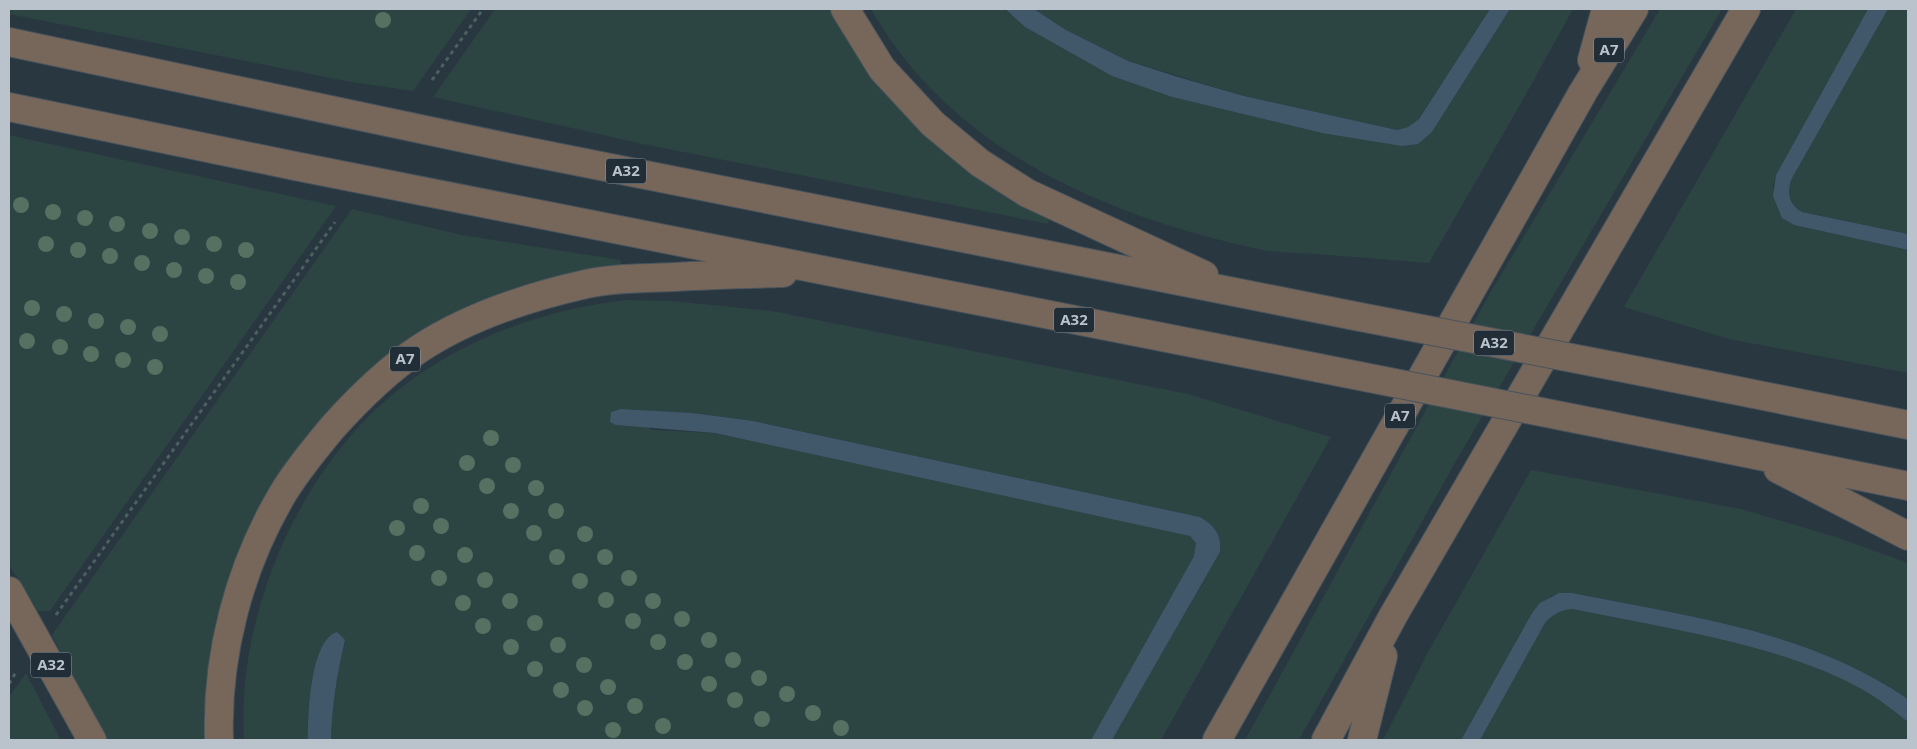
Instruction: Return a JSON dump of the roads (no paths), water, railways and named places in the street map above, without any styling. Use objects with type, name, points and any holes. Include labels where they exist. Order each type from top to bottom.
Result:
[{"type":"highway","name":"A32","points":[[845,9],[882,69],[933,124],[980,163],[1027,193],[1244,294]]},
{"type":"highway","points":[[1583,92],[1606,9]]},
{"type":"highway","name":"A7","points":[[1217,740],[1583,92],[1634,9]]},
{"type":"highway","points":[[1326,740],[1394,616],[1746,9]]},
{"type":"highway","name":"A32","points":[[9,42],[515,149],[1908,424]]},
{"type":"highway","name":"A32","points":[[9,107],[1908,486]]},
{"type":"highway","name":"A7","points":[[219,740],[218,717],[222,673],[232,618],[258,539],[282,494],[307,458],[344,415],[391,370],[419,349],[481,317],[513,304],[589,283],[658,277],[830,271]]},
{"type":"highway","name":"A32","points":[[1748,454],[1908,536]]},
{"type":"highway","name":"A32","points":[[9,591],[92,740]]},
{"type":"highway","points":[[1362,740],[1394,616]]},
{"type":"water","points":[[1005,9],[1034,9],[1066,30],[1128,61],[1178,77],[1244,96],[1397,130],[1408,127],[1419,119],[1490,9],[1510,9],[1432,132],[1418,144],[1402,146],[1322,133],[1172,97],[1112,76],[1025,27]]},
{"type":"water","points":[[1868,9],[1888,9],[1791,180],[1789,194],[1794,206],[1802,212],[1908,234],[1908,250],[1794,225],[1782,218],[1773,196],[1776,175]]},
{"type":"water","points":[[621,409],[693,413],[753,421],[1200,517],[1210,524],[1219,536],[1220,552],[1112,740],[1091,740],[1194,556],[1196,543],[1190,536],[715,433],[616,425],[610,422],[611,412]]},
{"type":"water","points":[[1559,593],[1572,593],[1746,629],[1830,657],[1870,676],[1908,699],[1908,722],[1865,691],[1799,661],[1684,631],[1573,609],[1558,613],[1545,623],[1480,740],[1461,740],[1532,613],[1540,603]]},
{"type":"water","points":[[337,632],[345,640],[335,690],[331,740],[308,740],[310,697],[316,663],[321,649],[328,638]]}]
